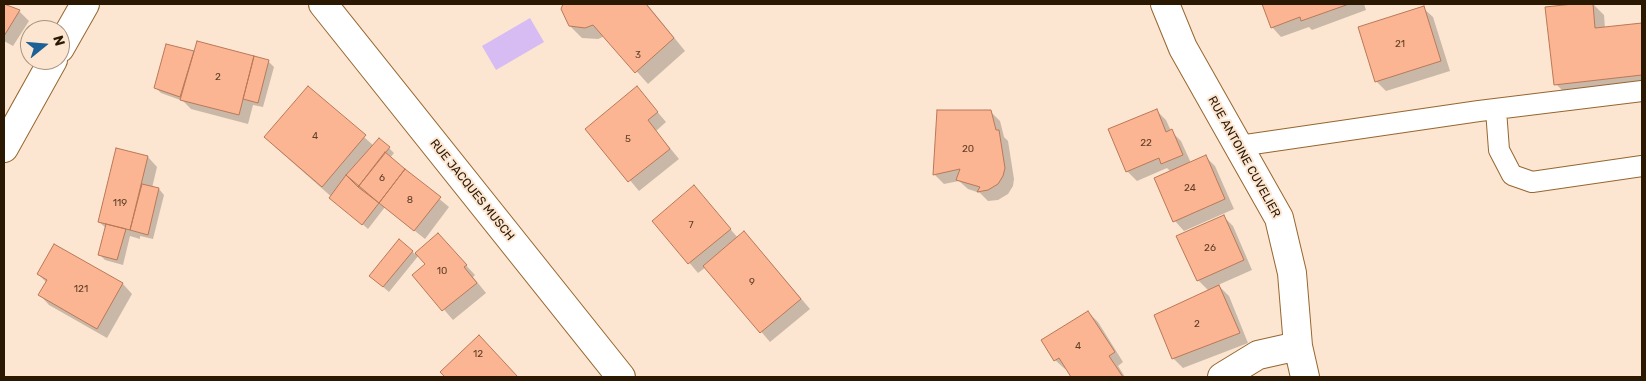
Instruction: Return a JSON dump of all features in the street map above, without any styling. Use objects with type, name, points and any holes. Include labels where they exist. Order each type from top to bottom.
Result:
[{"type":"street","points":[[70,30],[85,4]]},
{"type":"street","name":"RUE JACQUES MUSCH","points":[[323,4],[621,377]]},
{"type":"street","name":"RUE ANTOINE CUVELIER","points":[[1165,4],[1183,48],[1279,218],[1292,273],[1298,346],[1305,377]]},
{"type":"street","points":[[4,148],[48,70]]},
{"type":"street","points":[[1222,377],[1258,354],[1298,346]]},
{"type":"lane","points":[[1238,146],[1642,91]]},
{"type":"lane","points":[[1496,110],[1500,150],[1512,175],[1532,182],[1642,166]]},
{"type":"shaded area","points":[[530,18],[544,42],[496,70],[482,46]]},
{"type":"building","points":[[4,4],[20,10],[4,36]]},
{"type":"building","points":[[563,4],[646,4],[674,38],[635,73],[593,25],[585,28],[569,26],[561,9]]},
{"type":"building","points":[[1262,4],[1349,4],[1301,21],[1300,17],[1271,28]]},
{"type":"building","points":[[1593,4],[1595,28],[1642,23],[1642,75],[1554,85],[1545,7]]},
{"type":"building","points":[[1424,6],[1441,61],[1375,82],[1358,27]]},
{"type":"building","points":[[197,41],[254,56],[239,115],[180,100]]},
{"type":"building","points":[[166,44],[194,51],[180,97],[154,88]]},
{"type":"building","points":[[254,56],[269,60],[258,103],[243,99]]},
{"type":"building","points":[[308,86],[366,135],[322,187],[264,137]]},
{"type":"building","points":[[637,86],[658,112],[648,120],[670,149],[628,182],[585,129]]},
{"type":"building","points":[[1157,109],[1166,132],[1172,129],[1183,155],[1161,164],[1159,158],[1126,172],[1108,129]]},
{"type":"building","points":[[937,110],[991,110],[996,130],[999,130],[1005,168],[998,184],[988,190],[977,192],[980,187],[956,180],[960,169],[933,175]]},
{"type":"building","points":[[379,138],[390,147],[358,187],[346,175]]},
{"type":"building","points":[[116,148],[148,156],[130,230],[98,222]]},
{"type":"building","points":[[385,152],[405,169],[379,203],[358,187]]},
{"type":"building","points":[[1206,155],[1225,199],[1173,222],[1154,178]]},
{"type":"building","points":[[405,169],[441,197],[414,231],[379,203]]},
{"type":"building","points":[[346,175],[379,203],[362,225],[329,198]]},
{"type":"building","points":[[142,184],[159,188],[148,235],[130,230]]},
{"type":"building","points":[[694,185],[731,229],[688,264],[652,221]]},
{"type":"building","points":[[1224,215],[1244,260],[1197,281],[1176,236]]},
{"type":"building","points":[[106,224],[126,229],[117,260],[98,255]]},
{"type":"building","points":[[744,231],[801,299],[760,333],[703,266]]},
{"type":"building","points":[[438,233],[467,265],[464,267],[477,283],[442,311],[412,275],[425,264],[415,253]]},
{"type":"building","points":[[399,239],[413,251],[383,287],[369,276]]},
{"type":"building","points":[[54,244],[123,283],[97,329],[38,295],[47,280],[37,274]]},
{"type":"building","points":[[1219,285],[1240,333],[1172,359],[1154,315]]},
{"type":"building","points":[[1088,311],[1115,352],[1109,356],[1123,377],[1071,377],[1059,358],[1054,361],[1041,340]]},
{"type":"building","points":[[479,335],[518,377],[445,377],[440,372]]}]
